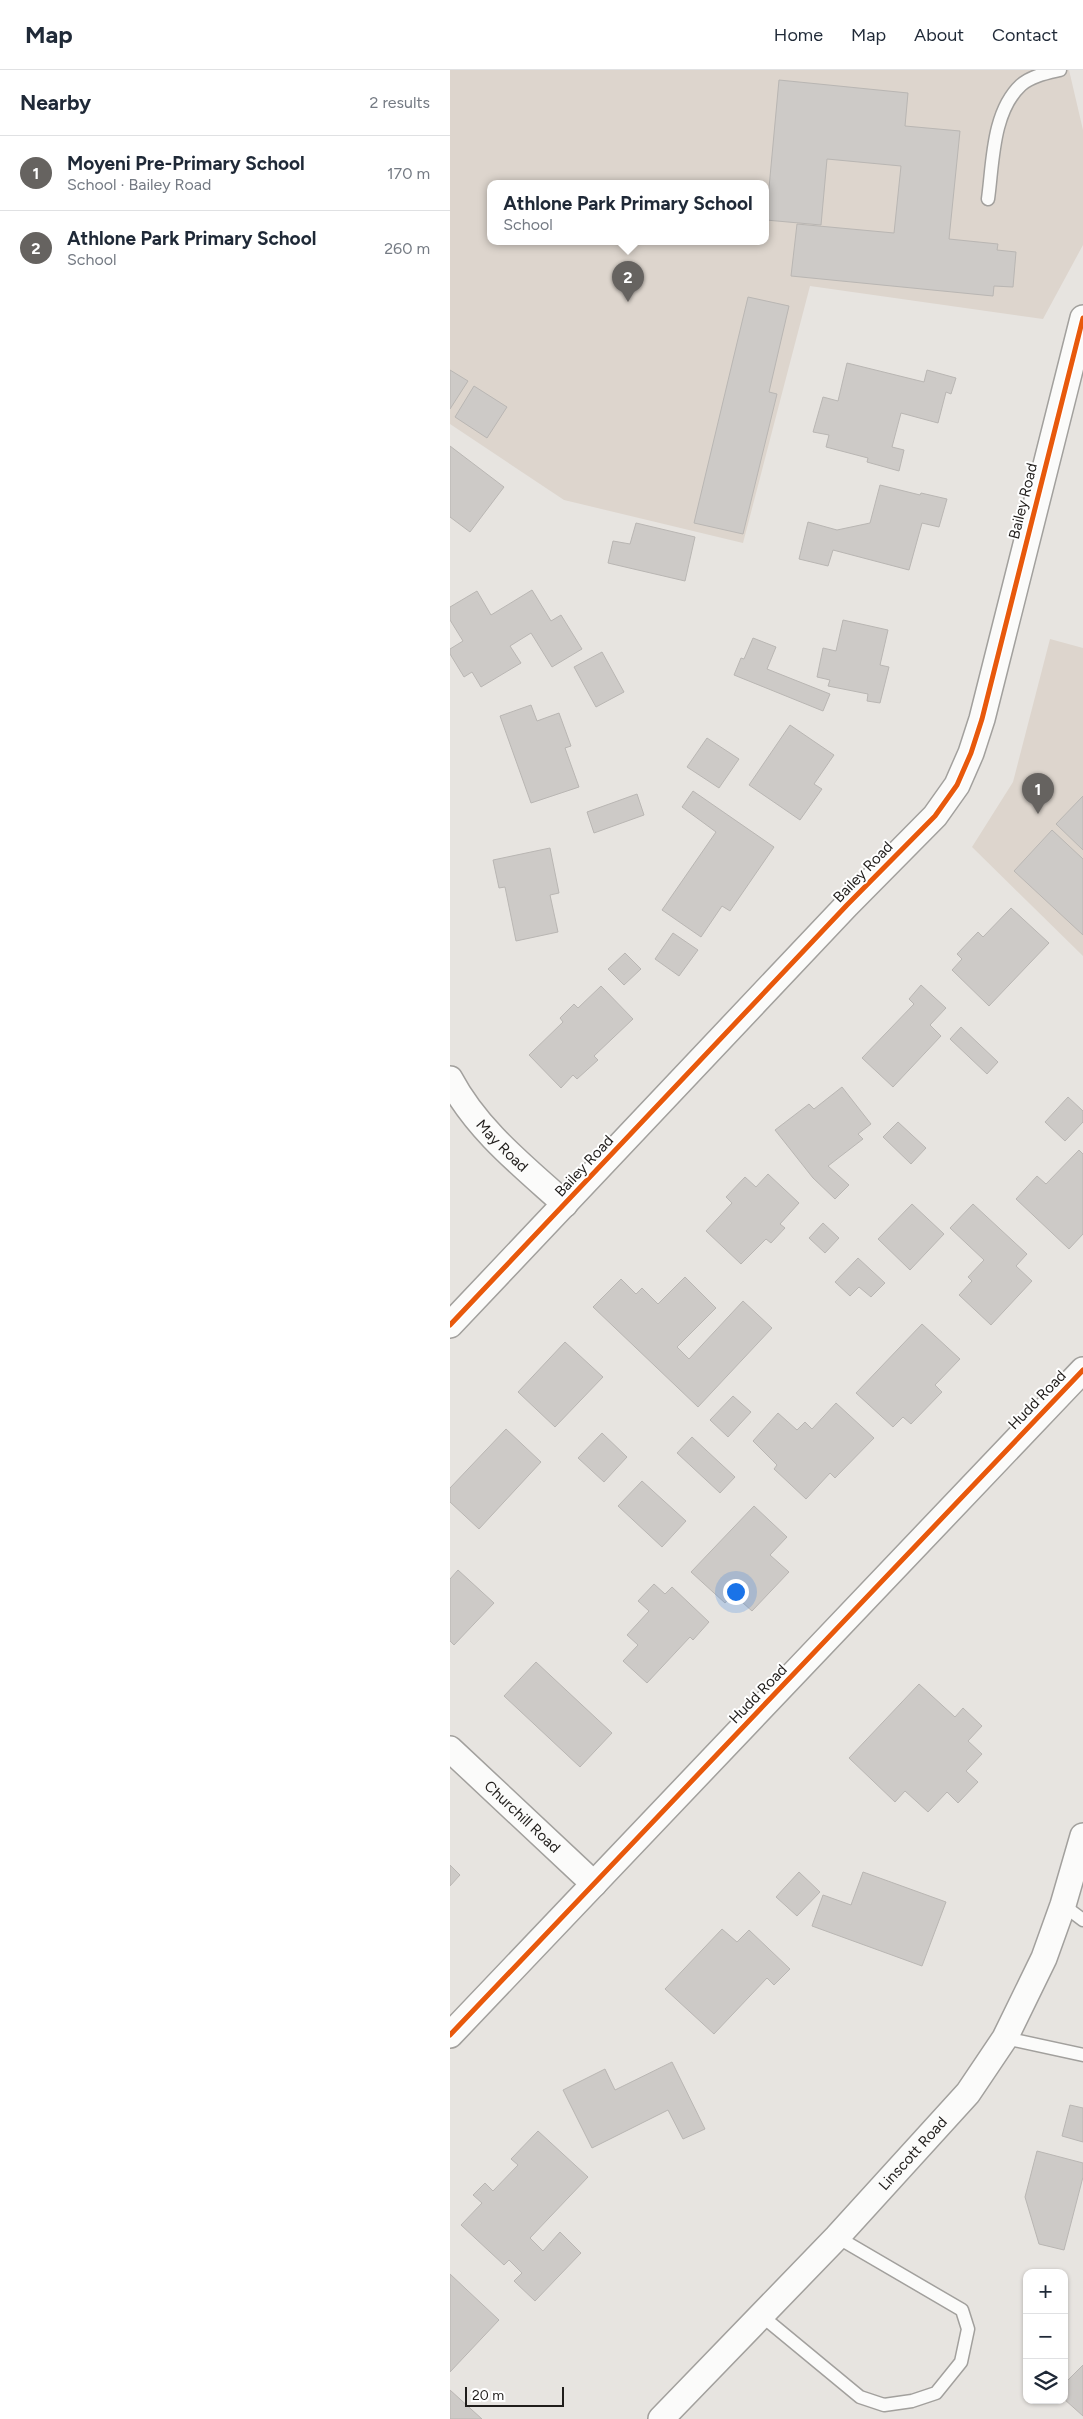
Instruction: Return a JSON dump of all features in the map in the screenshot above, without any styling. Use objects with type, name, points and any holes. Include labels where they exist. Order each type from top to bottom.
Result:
[{"type":"street","name":"Bailey Road","points":[[450,1325],[847,905],[935,816],[957,785],[971,754],[982,719],[1083,318]]},
{"type":"street","name":"May Road","points":[[450,1079],[461,1100],[492,1136],[565,1204]]},
{"type":"street","name":"Hudd Road","points":[[450,2034],[1083,1370]]},
{"type":"street","name":"Churchill Road","points":[[450,1749],[594,1884]]},
{"type":"street","name":"Linscott Road","points":[[661,2419],[837,2237],[968,2093],[1006,2038],[1044,1958],[1064,1905],[1083,1836]]},
{"type":"lane","points":[[988,199],[999,125],[1011,98],[1022,84],[1037,76],[1060,70]]},
{"type":"lane","points":[[1064,1905],[1083,1920]]},
{"type":"lane","points":[[1006,2038],[1083,2055]]},
{"type":"lane","points":[[762,2316],[860,2397],[884,2405],[912,2401],[936,2392],[961,2362],[968,2329],[962,2310],[837,2237]]},
{"type":"shaded area","points":[[450,70],[1069,70],[1083,130],[1083,245],[1043,319],[810,286],[743,543],[564,500],[450,424]]},
{"type":"shaded area","points":[[1050,639],[1083,648],[1083,956],[972,847],[1013,782]]},
{"type":"building","points":[[779,80],[908,93],[905,126],[960,131],[949,239],[998,244],[997,250],[1016,252],[1013,287],[994,286],[993,296],[791,276],[797,224],[894,233],[901,166],[827,159],[821,225],[769,220],[769,188]]},
{"type":"building","points":[[748,297],[789,306],[769,392],[777,394],[743,534],[694,523]]},
{"type":"building","points":[[847,363],[924,382],[927,370],[956,378],[951,394],[946,392],[938,423],[901,413],[892,447],[904,450],[899,471],[867,462],[868,458],[826,447],[829,435],[813,432],[823,397],[838,401]]},
{"type":"building","points":[[450,370],[468,381],[450,409]]},
{"type":"building","points":[[474,386],[507,407],[487,438],[455,417]]},
{"type":"building","points":[[450,446],[504,487],[470,532],[450,517]]},
{"type":"building","points":[[880,485],[920,495],[921,493],[947,499],[939,527],[922,523],[909,570],[833,550],[828,566],[799,559],[808,522],[837,530],[870,523]]},
{"type":"building","points":[[636,523],[695,537],[685,581],[608,563],[613,541],[630,544]]},
{"type":"building","points":[[532,590],[551,621],[561,615],[582,649],[552,667],[531,633],[510,646],[521,663],[481,687],[472,672],[464,677],[450,654],[450,649],[463,641],[450,620],[450,607],[477,591],[491,615]]},
{"type":"building","points":[[843,620],[888,630],[880,665],[889,667],[880,703],[867,701],[868,694],[828,686],[830,680],[817,677],[823,648],[836,651]]},
{"type":"building","points":[[753,638],[776,647],[767,669],[830,694],[823,711],[734,675],[741,658],[744,659]]},
{"type":"building","points":[[602,652],[624,692],[596,707],[574,667]]},
{"type":"building","points":[[531,705],[537,721],[559,713],[571,746],[565,748],[579,787],[531,803],[500,716]]},
{"type":"building","points":[[790,725],[834,755],[814,784],[822,789],[800,820],[749,785]]},
{"type":"building","points":[[707,738],[739,759],[719,788],[687,767]]},
{"type":"building","points":[[693,791],[774,847],[730,911],[722,906],[701,937],[662,910],[716,832],[682,807]]},
{"type":"building","points":[[637,794],[644,815],[594,833],[587,812]]},
{"type":"building","points":[[1083,796],[1083,850],[1056,824]]},
{"type":"building","points":[[1052,830],[1083,859],[1083,935],[1014,871]]},
{"type":"building","points":[[550,848],[559,893],[550,895],[558,932],[516,941],[505,887],[499,888],[493,860]]},
{"type":"building","points":[[1011,908],[1049,943],[989,1006],[952,970],[962,959],[957,954],[978,932],[983,937]]},
{"type":"building","points":[[673,933],[698,950],[679,976],[655,959]]},
{"type":"building","points":[[625,953],[641,969],[624,985],[608,969]]},
{"type":"building","points":[[921,985],[946,1008],[930,1025],[941,1036],[893,1087],[862,1058],[914,1004],[909,999]]},
{"type":"building","points":[[601,986],[633,1019],[594,1056],[598,1060],[577,1079],[573,1075],[561,1088],[529,1055],[563,1022],[560,1018],[574,1004],[578,1008]]},
{"type":"building","points":[[961,1027],[998,1062],[987,1074],[950,1039]]},
{"type":"building","points":[[842,1087],[871,1124],[858,1134],[863,1139],[828,1166],[849,1185],[835,1199],[813,1178],[775,1130],[809,1104],[814,1109]]},
{"type":"building","points":[[1068,1097],[1083,1111],[1083,1122],[1065,1141],[1045,1122]]},
{"type":"building","points":[[898,1122],[926,1148],[911,1164],[883,1137]]},
{"type":"building","points":[[1079,1150],[1083,1154],[1083,1234],[1069,1249],[1016,1199],[1037,1176],[1046,1184]]},
{"type":"building","points":[[768,1174],[799,1203],[780,1224],[785,1228],[771,1243],[766,1239],[741,1264],[706,1231],[732,1203],[726,1197],[745,1177],[756,1187]]},
{"type":"building","points":[[912,1204],[944,1234],[910,1270],[878,1239]]},
{"type":"building","points":[[973,1204],[1027,1254],[1016,1266],[1032,1281],[991,1325],[959,1295],[972,1281],[968,1277],[984,1260],[950,1228]]},
{"type":"building","points":[[823,1223],[839,1238],[825,1253],[809,1238]]},
{"type":"building","points":[[858,1258],[885,1283],[871,1297],[859,1287],[850,1296],[835,1282]]},
{"type":"building","points":[[685,1277],[716,1308],[677,1347],[689,1359],[743,1301],[772,1328],[698,1407],[593,1307],[621,1279],[636,1294],[642,1288],[658,1304]]},
{"type":"building","points":[[922,1324],[960,1359],[935,1385],[942,1392],[911,1424],[903,1417],[893,1427],[856,1393]]},
{"type":"building","points":[[565,1342],[603,1377],[555,1427],[518,1392]]},
{"type":"building","points":[[733,1396],[751,1412],[728,1437],[710,1420]]},
{"type":"building","points":[[836,1403],[874,1438],[835,1478],[830,1473],[806,1499],[774,1469],[777,1465],[753,1441],[778,1413],[797,1430],[805,1422],[812,1429]]},
{"type":"building","points":[[506,1429],[541,1462],[479,1529],[450,1502],[450,1488]]},
{"type":"building","points":[[602,1433],[627,1457],[604,1482],[578,1458]]},
{"type":"building","points":[[692,1437],[735,1477],[720,1493],[677,1453]]},
{"type":"building","points":[[642,1481],[686,1521],[662,1547],[618,1506]]},
{"type":"building","points":[[754,1506],[787,1537],[770,1555],[789,1572],[752,1611],[733,1594],[725,1603],[691,1572]]},
{"type":"building","points":[[458,1570],[494,1603],[454,1645],[450,1641],[450,1579]]},
{"type":"building","points":[[654,1584],[665,1594],[672,1587],[709,1622],[693,1640],[690,1637],[647,1683],[623,1661],[638,1645],[627,1635],[649,1611],[638,1601]]},
{"type":"building","points":[[536,1662],[612,1733],[580,1767],[504,1696]]},
{"type":"building","points":[[919,1684],[955,1717],[963,1708],[982,1726],[968,1741],[982,1754],[966,1771],[978,1782],[958,1803],[947,1792],[928,1812],[905,1791],[895,1802],[849,1758]]},
{"type":"building","points":[[450,1865],[460,1875],[450,1886]]},
{"type":"building","points":[[799,1872],[820,1892],[797,1916],[776,1897]]},
{"type":"building","points":[[863,1872],[946,1902],[922,1966],[812,1926],[823,1895],[851,1905]]},
{"type":"building","points":[[722,1929],[737,1942],[749,1930],[790,1969],[774,1985],[767,1978],[714,2034],[665,1989]]},
{"type":"building","points":[[672,2062],[705,2129],[683,2139],[668,2110],[592,2148],[563,2090],[605,2069],[615,2090]]},
{"type":"building","points":[[1070,2105],[1083,2108],[1083,2142],[1062,2136]]},
{"type":"building","points":[[538,2131],[588,2177],[530,2238],[543,2251],[560,2232],[581,2253],[535,2301],[514,2281],[522,2273],[509,2260],[504,2265],[461,2225],[482,2203],[473,2195],[485,2183],[493,2191],[518,2165],[511,2159]]},
{"type":"building","points":[[1037,2151],[1083,2163],[1083,2177],[1064,2250],[1039,2244],[1025,2197]]},
{"type":"building","points":[[450,2274],[499,2320],[450,2372]]},
{"type":"building","points":[[1083,2365],[1083,2416],[1068,2403],[1068,2380]]},
{"type":"building","points":[[450,2390],[482,2419],[450,2419]]},
{"type":"cycle path","points":[[450,1325],[847,905],[935,816],[957,785],[971,753],[982,719],[1083,318]]},
{"type":"cycle path","points":[[450,2035],[1083,1370]]},
{"type":"place","name":"Athlone Park Primary School","points":[[628,302]]},
{"type":"place","name":"Moyeni Pre-Primary School","points":[[1038,814]]}]
